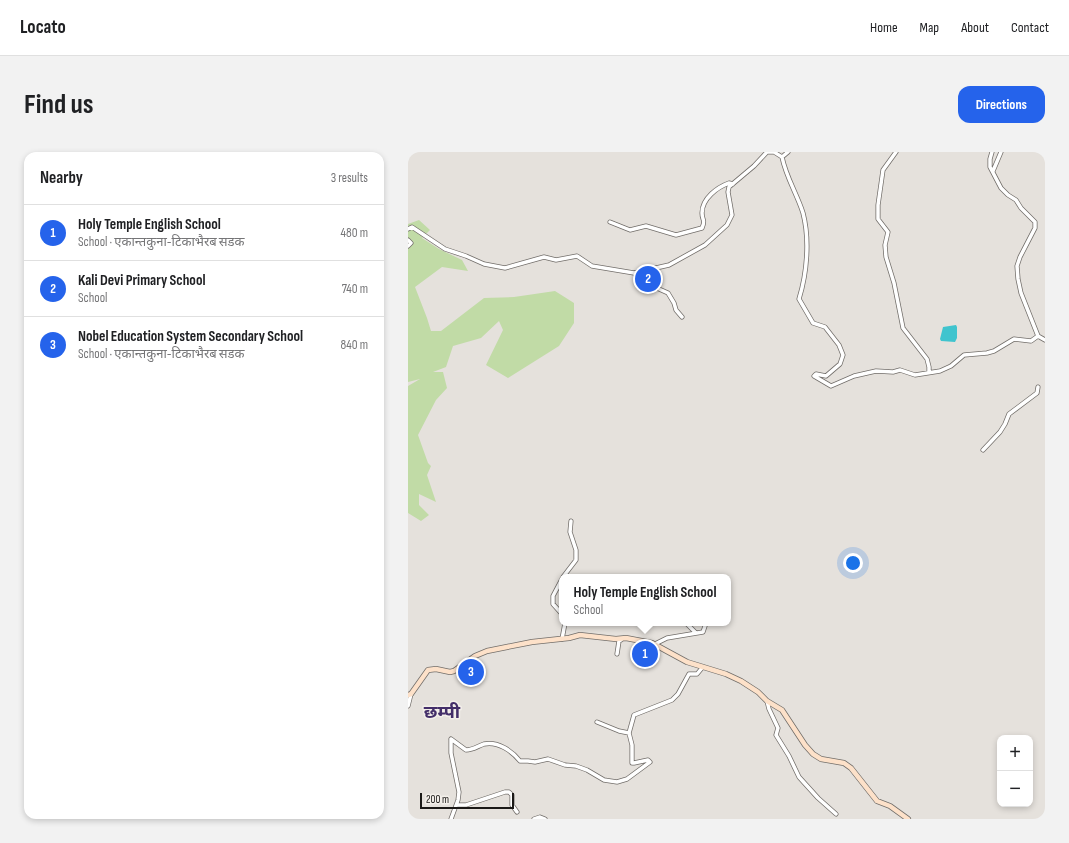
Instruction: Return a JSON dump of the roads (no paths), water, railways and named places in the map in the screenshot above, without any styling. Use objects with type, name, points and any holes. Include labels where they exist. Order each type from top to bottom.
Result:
[{"type":"main road","points":[[410,695],[428,670],[436,669],[450,672],[454,671],[475,656],[487,651],[532,642],[585,635],[616,639],[626,638],[655,644],[687,662],[740,680],[758,692],[767,701],[785,714],[805,745],[813,754],[821,759],[847,764],[877,801],[894,808],[908,819]]},
{"type":"street","points":[[408,229],[412,227],[445,249],[484,264],[505,268],[544,256],[556,260],[577,256],[592,266],[634,273],[669,265],[705,245],[718,234],[727,225],[732,215],[728,192],[729,187],[768,152],[774,152],[782,157],[784,167],[803,213],[806,231],[804,276],[798,299],[813,323],[825,327],[838,346],[842,355],[840,364],[826,376],[816,374],[814,376],[831,386],[854,376],[876,371],[893,372],[900,370],[915,375],[940,371],[952,366],[964,355],[994,351],[1014,339],[1031,341],[1038,336]]},
{"type":"street","points":[[782,157],[788,152]]},
{"type":"street","points":[[896,152],[883,170],[878,205],[878,219],[888,232],[886,257],[894,282],[903,328],[927,359],[929,372]]},
{"type":"street","points":[[992,152],[990,167],[997,181],[1004,192],[1016,200],[1021,208],[1035,222],[1035,228],[1017,266],[1018,279],[1021,293],[1038,336],[1045,340]]},
{"type":"street","points":[[993,171],[1001,152]]},
{"type":"street","points":[[610,222],[630,230],[646,226],[676,234],[702,228],[704,221],[702,213],[706,201],[718,187],[730,182],[733,184]]},
{"type":"street","points":[[408,240],[411,243],[408,246]]},
{"type":"street","points":[[634,273],[641,281],[668,293],[676,310],[682,317]]},
{"type":"street","points":[[983,450],[1000,432],[1009,414],[1037,393],[1038,387]]},
{"type":"street","points":[[566,574],[576,560],[576,550],[570,532],[571,521]]},
{"type":"street","points":[[559,585],[553,596],[553,604],[559,611]]},
{"type":"street","points":[[562,639],[564,626]]},
{"type":"street","points":[[689,626],[696,633]]},
{"type":"street","points":[[655,644],[667,638],[704,632],[705,626]]},
{"type":"street","points":[[617,654],[619,641],[626,638]]},
{"type":"street","points":[[451,819],[457,804],[459,792],[452,758],[451,739],[466,750],[471,750],[485,744],[497,744],[510,752],[520,761],[535,762],[548,759],[565,766],[576,766],[587,770],[604,780],[617,782],[627,779],[650,762],[648,760],[632,763],[630,733],[636,714],[672,700],[678,694],[689,674],[697,674],[702,668]]},
{"type":"street","points":[[408,706],[410,695]]},
{"type":"street","points":[[767,701],[778,728],[776,735],[789,756],[795,772],[804,784],[836,814]]},
{"type":"street","points":[[597,722],[619,732],[630,733]]},
{"type":"street","points":[[457,804],[466,805],[509,792],[512,794],[512,805],[517,812]]},
{"type":"street","points":[[534,819],[540,817],[545,819]]},
{"type":"water","points":[[956,325],[957,338],[955,342],[941,341],[940,339],[943,327]]},
{"type":"place","name":"Kali Devi Primary School","points":[[648,279]]},
{"type":"place","name":"Holy Temple English School","points":[[645,654]]},
{"type":"place","name":"Nobel Education System Secondary School","points":[[471,672]]},
{"type":"district","name":"छम्पी","points":[[442,712]]}]
